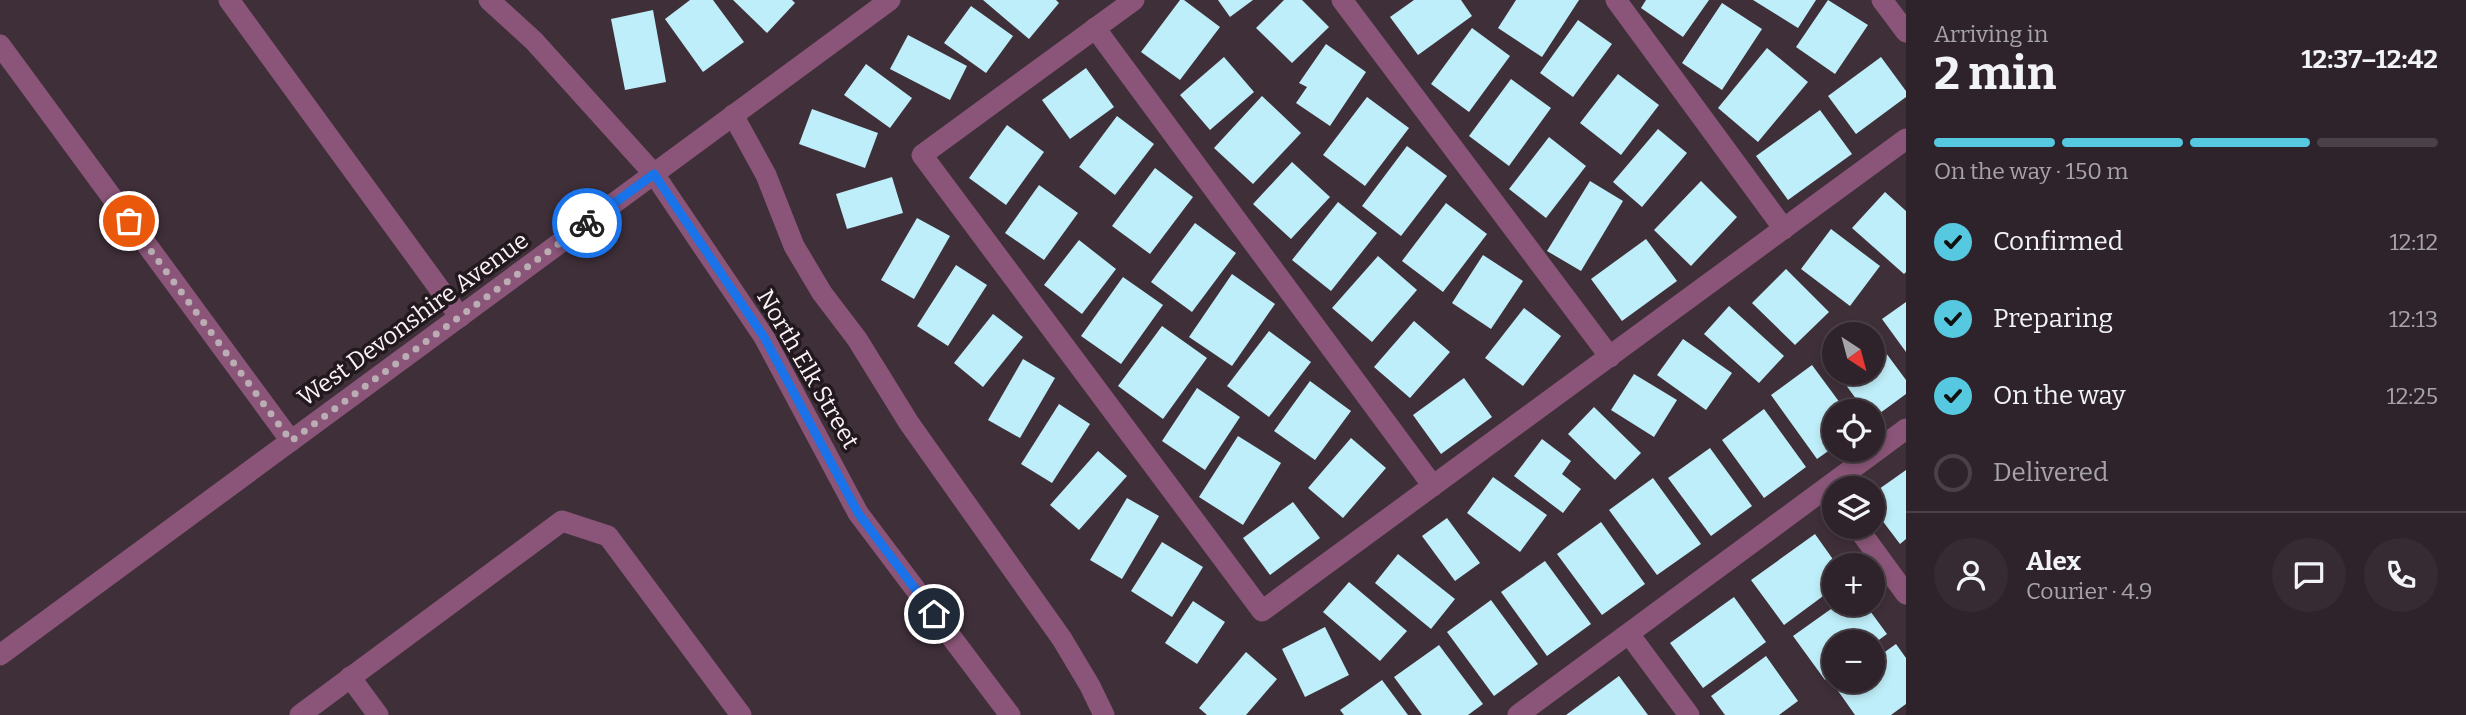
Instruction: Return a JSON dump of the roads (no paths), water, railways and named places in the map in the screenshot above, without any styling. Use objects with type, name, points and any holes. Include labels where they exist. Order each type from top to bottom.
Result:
[{"type":"street","points":[[229,0],[460,317]]},
{"type":"street","name":"North Elk Street","points":[[489,0],[534,41],[654,174],[764,337],[858,513],[1010,715]]},
{"type":"street","name":"West Devonshire Avenue","points":[[0,655],[890,0]]},
{"type":"street","points":[[1134,0],[922,155],[1262,611],[1906,139]]},
{"type":"street","points":[[1342,0],[1610,357]]},
{"type":"street","points":[[1616,0],[1784,229]]},
{"type":"street","points":[[1882,0],[1906,32]]},
{"type":"street","points":[[1095,28],[1433,486]]},
{"type":"street","points":[[0,45],[291,441]]},
{"type":"street","points":[[733,115],[766,175],[794,246],[822,293],[857,340],[909,423],[1062,639],[1104,715]]},
{"type":"street","points":[[1849,476],[1906,429]]},
{"type":"street","points":[[1518,715],[1822,497]]},
{"type":"street","points":[[300,715],[562,521],[608,536],[741,715]]},
{"type":"street","points":[[1866,539],[1906,594]]},
{"type":"street","points":[[1629,634],[1689,715]]},
{"type":"street","points":[[350,677],[378,715]]}]
